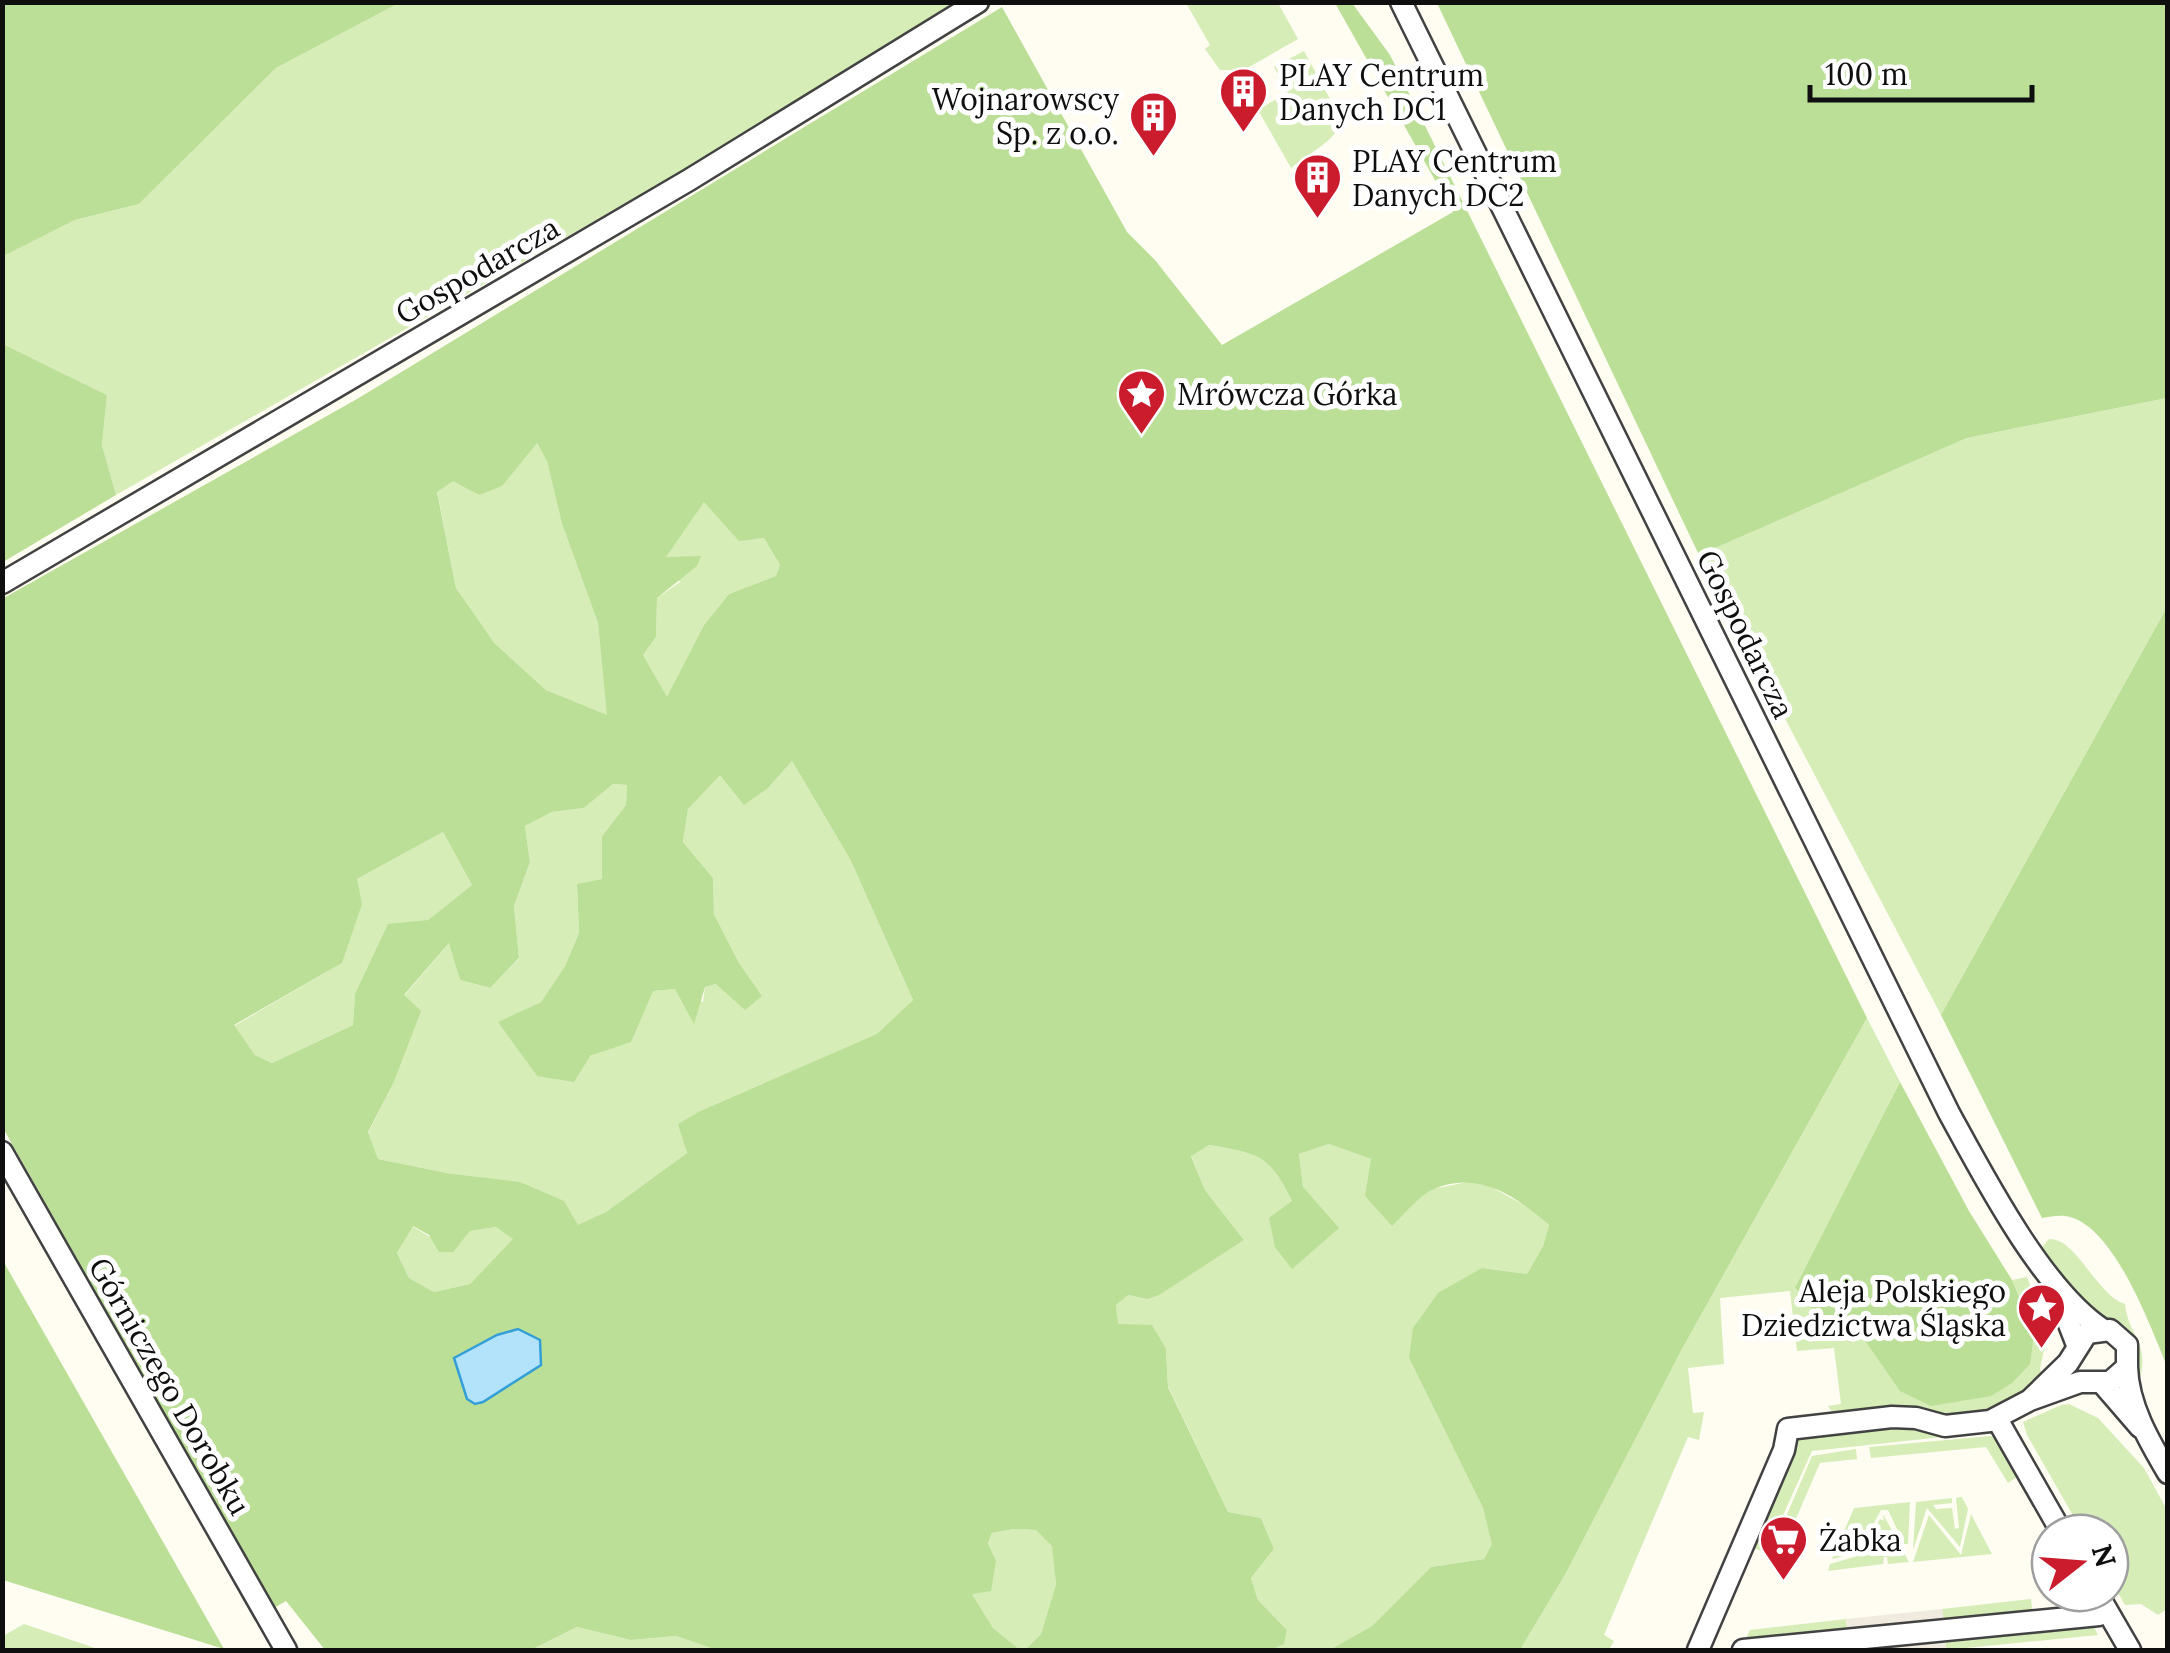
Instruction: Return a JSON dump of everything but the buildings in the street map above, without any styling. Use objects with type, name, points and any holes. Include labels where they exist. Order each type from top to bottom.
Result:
[{"type":"street","name":"Gospodarcza","points":[[2,583],[689,180],[978,2]]},
{"type":"street","name":"Gospodarcza","points":[[1401,2],[1950,1113],[1995,1194],[2054,1283],[2102,1328]]},
{"type":"street","name":"Górniczego Dorobku","points":[[2,1152],[286,1650]]},
{"type":"street","name":"Gospodarcza","points":[[2054,1283],[2076,1350]]},
{"type":"street","points":[[2030,1400],[2087,1333],[2102,1328],[2117,1333],[2127,1344],[2130,1388],[2144,1431],[2168,1473]]},
{"type":"street","points":[[2076,1350],[2081,1374],[2097,1382],[2144,1431]]},
{"type":"street","points":[[1698,1650],[1784,1450],[1788,1430],[1892,1417],[1916,1418],[1945,1426],[1996,1419],[2030,1400],[2080,1382],[2117,1379],[2127,1368]]},
{"type":"street","points":[[1996,1419],[2050,1513]]},
{"type":"street","points":[[1743,1650],[1897,1643],[2098,1613]]},
{"type":"street","points":[[2108,1613],[2130,1650]]},
{"type":"green space","points":[[3,2],[399,3],[276,68],[139,204],[75,220],[3,256]]},
{"type":"green space","points":[[399,3],[959,3],[659,184],[116,495],[102,445],[107,395],[3,344],[2,256],[75,220],[139,204],[276,68]]},
{"type":"green space","points":[[1186,3],[1278,3],[1298,39],[1244,70],[1220,70],[1205,49],[1210,45]]},
{"type":"green space","points":[[1335,3],[1352,3],[1390,55],[1867,1018],[1682,1349],[1566,1573],[1520,1650],[1330,1650],[1372,1626],[1431,1567],[1484,1559],[1492,1544],[1483,1508],[1409,1358],[1413,1328],[1438,1293],[1482,1268],[1527,1274],[1543,1246],[1549,1225],[1510,1196],[1481,1184],[1466,1183],[1428,1192],[1392,1226],[1365,1196],[1371,1159],[1329,1144],[1299,1154],[1303,1187],[1339,1228],[1292,1269],[1275,1247],[1269,1218],[1292,1201],[1276,1174],[1251,1154],[1209,1145],[1191,1156],[1205,1190],[1244,1240],[1159,1295],[1147,1299],[1128,1295],[1116,1305],[1118,1324],[1152,1325],[1166,1349],[1168,1387],[1228,1512],[1261,1518],[1274,1549],[1251,1578],[1258,1600],[1287,1630],[1284,1644],[1271,1650],[1025,1650],[1041,1634],[1056,1584],[1052,1546],[1036,1530],[1014,1529],[992,1533],[988,1544],[996,1561],[991,1591],[972,1594],[993,1628],[1020,1650],[717,1650],[676,1636],[631,1640],[577,1627],[531,1650],[325,1650],[286,1601],[274,1608],[3,1128],[2,599],[357,399],[1002,7],[1127,232],[1155,260],[1222,345],[1453,212]],"holes":[[[537,443],[547,461],[562,524],[598,623],[607,715],[546,690],[494,643],[456,588],[437,492],[453,481],[479,495],[502,486]],[[704,502],[739,541],[764,538],[780,565],[776,576],[729,594],[704,625],[667,697],[643,655],[656,637],[657,598],[697,566],[701,556],[666,557]],[[792,761],[850,859],[913,1000],[877,1034],[678,1124],[687,1153],[606,1212],[578,1225],[564,1201],[520,1182],[378,1159],[368,1132],[393,1084],[421,1011],[404,995],[449,943],[460,980],[490,988],[519,958],[514,906],[530,862],[525,826],[552,812],[584,808],[613,784],[627,785],[626,805],[602,836],[602,879],[577,884],[579,933],[565,966],[541,1002],[498,1022],[537,1076],[574,1082],[590,1056],[631,1042],[653,991],[675,989],[694,1024],[705,987],[716,984],[745,1010],[762,996],[739,963],[714,914],[713,878],[683,842],[688,809],[720,775],[744,805],[768,788]],[[443,832],[472,885],[428,920],[388,924],[355,994],[353,1025],[272,1063],[255,1055],[234,1025],[342,963],[362,904],[357,879]],[[413,1226],[429,1235],[439,1252],[453,1252],[470,1231],[496,1227],[513,1239],[470,1284],[434,1292],[409,1278],[397,1253]]]},
{"type":"green space","points":[[1437,3],[2167,3],[2167,398],[1967,438],[1699,555]]},
{"type":"green space","points":[[1304,51],[1342,121],[1327,141],[1291,168],[1258,110],[1288,92],[1274,67]]},
{"type":"green space","points":[[3,344],[107,395],[102,445],[116,495],[3,562]]},
{"type":"green space","points":[[2167,398],[2167,607],[1941,1015],[1699,555],[1967,438]]},
{"type":"green space","points":[[536,442],[547,460],[562,524],[598,623],[608,716],[546,690],[493,643],[456,588],[437,491],[454,480],[479,495],[519,462]]},
{"type":"green space","points":[[704,501],[739,540],[764,538],[780,565],[776,576],[729,594],[704,625],[667,698],[643,655],[656,637],[657,598],[680,582],[665,558]]},
{"type":"green space","points":[[2167,607],[2167,1366],[2128,1278],[2099,1236],[2065,1216],[2042,1218],[1941,1015]]},
{"type":"green space","points":[[792,761],[850,859],[913,1000],[878,1034],[700,1111],[679,1124],[687,1153],[606,1212],[578,1226],[452,1174],[378,1159],[368,1133],[393,1084],[404,996],[450,942],[460,980],[489,988],[519,959],[514,906],[530,862],[525,826],[552,812],[584,808],[613,784],[627,785],[626,805],[602,836],[602,879],[577,885],[579,933],[565,966],[541,1002],[499,1022],[537,1076],[631,1041],[652,991],[674,989],[703,1002],[705,987],[716,984],[761,995],[714,914],[713,878],[683,842],[688,808],[720,774],[768,788]]},
{"type":"green space","points":[[443,832],[472,885],[428,920],[355,994],[353,1025],[272,1063],[255,1055],[234,1026],[342,963],[357,879]]},
{"type":"green space","points":[[1867,1018],[1900,1082],[1795,1289],[1821,1321],[1864,1339],[2034,1333],[2012,1280],[2027,1277],[2048,1331],[2040,1369],[2043,1377],[1999,1410],[1949,1419],[1835,1416],[1828,1406],[1841,1404],[1834,1348],[1797,1351],[1790,1291],[1720,1298],[1724,1364],[1688,1368],[1693,1413],[1704,1412],[1699,1440],[1688,1437],[1604,1635],[1614,1641],[1609,1650],[1520,1650],[1566,1573],[1682,1349]]},
{"type":"green space","points":[[1900,1082],[1969,1211],[2012,1280],[2034,1333],[2030,1364],[2012,1383],[1991,1396],[1931,1406],[1900,1391],[1864,1339],[1821,1321],[1795,1288]]},
{"type":"green space","points":[[1329,1144],[1371,1159],[1432,1189],[1478,1180],[1528,1207],[1549,1225],[1543,1246],[1527,1274],[1482,1268],[1409,1358],[1483,1508],[1493,1543],[1484,1559],[1431,1567],[1372,1626],[1331,1650],[1271,1650],[1284,1643],[1287,1630],[1258,1600],[1251,1578],[1274,1549],[1261,1518],[1228,1512],[1168,1386],[1166,1349],[1117,1324],[1116,1305],[1127,1295],[1147,1299],[1244,1240],[1205,1190],[1191,1155],[1209,1145],[1251,1154],[1269,1165],[1292,1201],[1275,1247],[1303,1187],[1299,1154]]},
{"type":"green space","points":[[412,1226],[453,1251],[470,1231],[496,1227],[514,1239],[470,1284],[434,1292],[409,1278],[397,1253]]},
{"type":"green space","points":[[2049,1239],[2069,1247],[2105,1290],[2125,1304],[2141,1351],[2137,1388],[2099,1320],[2045,1255],[2043,1246]]},
{"type":"green space","points":[[2,1259],[224,1649],[3,1580]]},
{"type":"green space","points":[[2069,1404],[2098,1418],[2144,1468],[2167,1510],[2167,1609],[2158,1615],[2141,1604],[2130,1605],[2130,1513],[2072,1513],[2027,1435],[2023,1422]]},
{"type":"green space","points":[[1894,1423],[1989,1427],[1998,1435],[1989,1432],[1812,1451],[1766,1553],[1749,1546],[1795,1437]]},
{"type":"green space","points":[[1991,1436],[2017,1477],[2008,1483],[1986,1447],[1871,1458],[1869,1447]]},
{"type":"green space","points":[[1856,1449],[1857,1459],[1820,1463],[1779,1558],[1770,1554],[1812,1456]]},
{"type":"green space","points":[[1962,1497],[1968,1509],[1960,1547],[1927,1508],[1913,1550],[1916,1502],[1952,1498],[1952,1503],[1933,1505],[1936,1509],[1952,1508],[1955,1529],[1959,1528],[1956,1498]]},
{"type":"green space","points":[[1910,1502],[1908,1544],[1904,1544],[1888,1510],[1881,1510],[1858,1553],[1832,1559],[1854,1508]]},
{"type":"green space","points":[[1883,1514],[1909,1562],[1888,1564],[1884,1557],[1883,1564],[1828,1571],[1830,1564],[1861,1555],[1880,1519],[1884,1521]]},
{"type":"green space","points":[[1971,1514],[1992,1554],[1913,1562],[1929,1515],[1961,1555]]},
{"type":"green space","points":[[1036,1530],[1053,1546],[1056,1584],[1041,1634],[1025,1650],[993,1628],[972,1594],[992,1533]]},
{"type":"green space","points":[[2030,1599],[2033,1617],[1944,1626],[1942,1609]]},
{"type":"green space","points":[[1846,1619],[1848,1636],[1742,1646],[1750,1630]]},
{"type":"green space","points":[[2091,1621],[2098,1635],[1946,1650],[1945,1635]]},
{"type":"green space","points":[[24,1624],[101,1650],[3,1650],[3,1636]]},
{"type":"green space","points":[[577,1627],[631,1640],[676,1636],[717,1650],[531,1650]]},
{"type":"shaded area","points":[[1942,1609],[1946,1650],[1851,1650],[1846,1619]]},
{"type":"water","points":[[518,1329],[540,1340],[541,1365],[483,1402],[475,1404],[467,1399],[454,1358],[497,1335]]},
{"type":"place","name":"PLAY Centrum Danych DC1","points":[[1244,134]]},
{"type":"place","name":"Wojnarowscy Sp. z o.o.","points":[[1154,158]]},
{"type":"place","name":"PLAY Centrum Danych DC2","points":[[1317,220]]},
{"type":"place","name":"Mrówcza Górka","points":[[1142,436]]},
{"type":"place","name":"Aleja Polskiego Dziedzictwa Śląska","points":[[2041,1350]]},
{"type":"place","name":"Żabka","points":[[1784,1582]]}]
